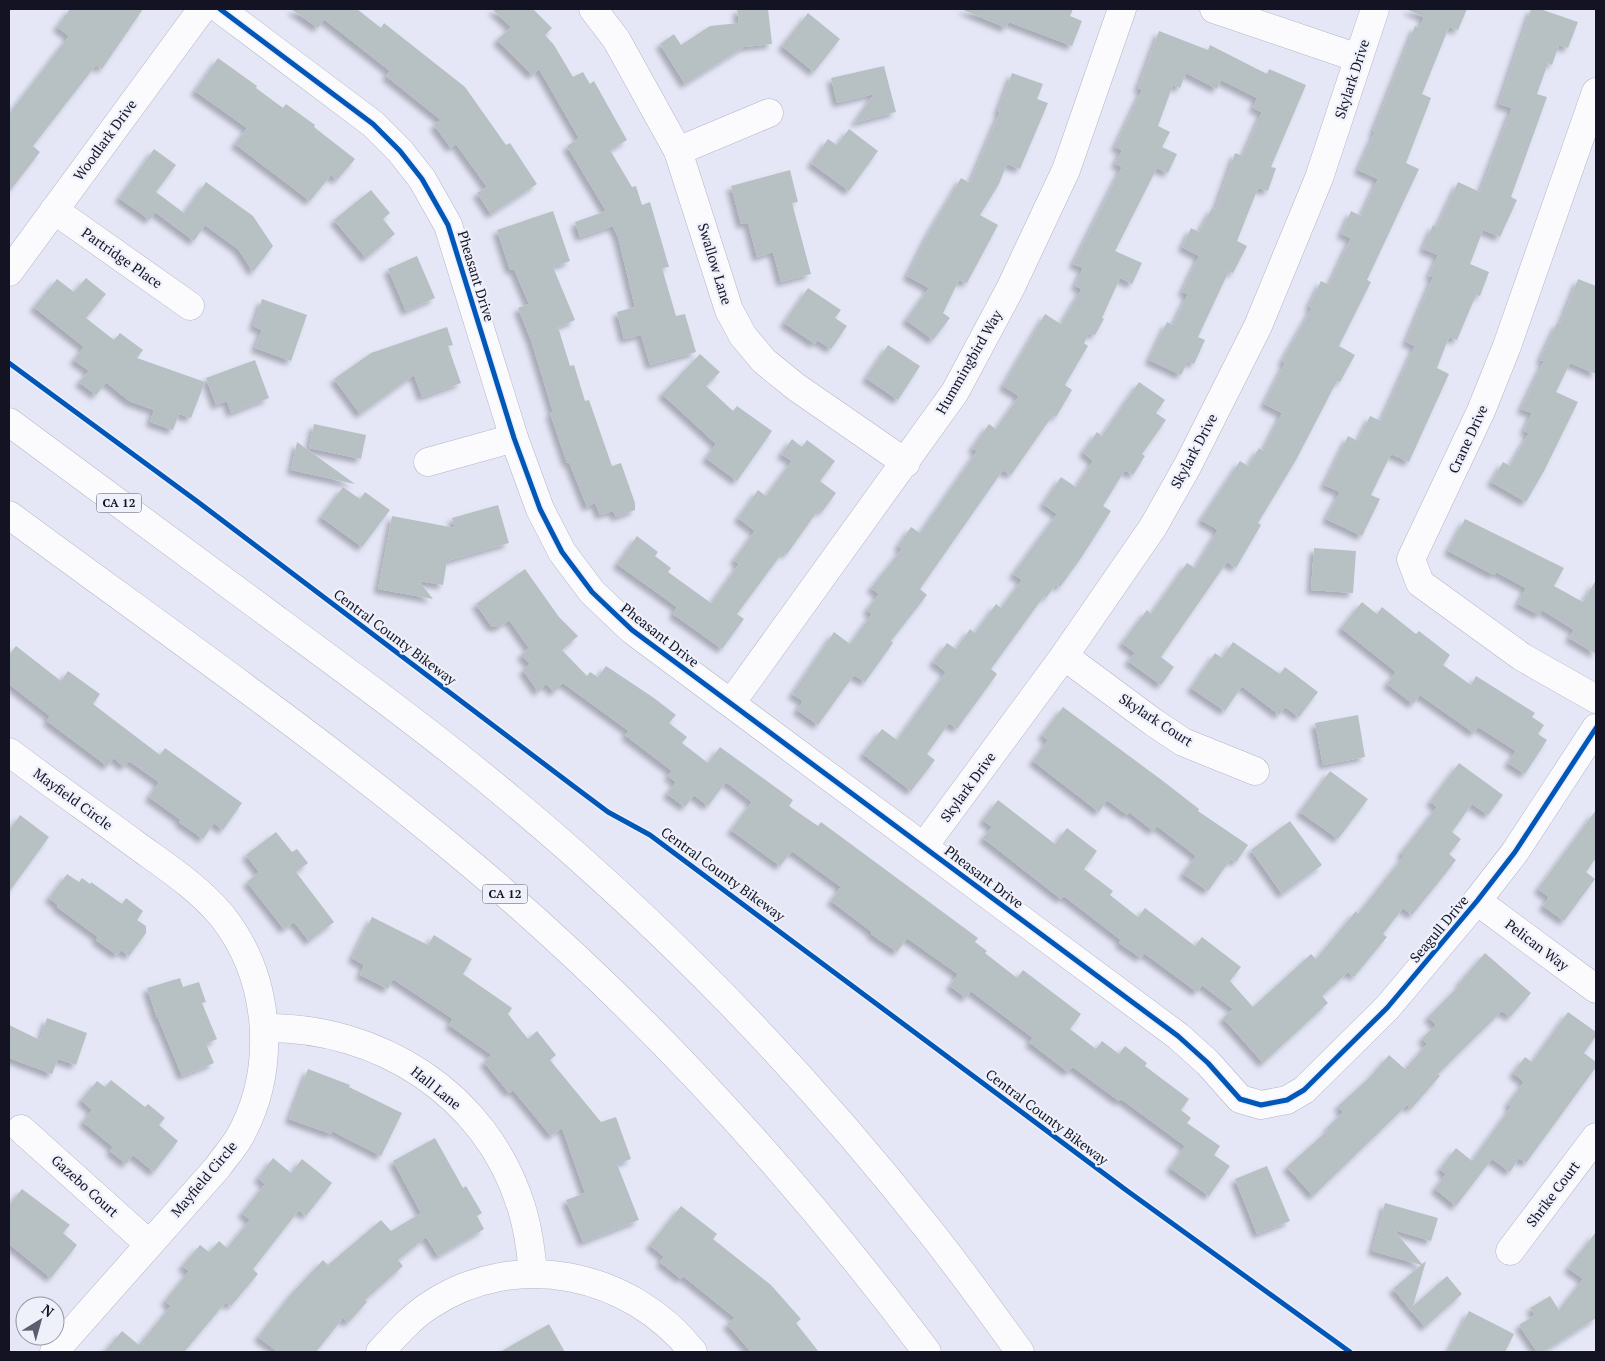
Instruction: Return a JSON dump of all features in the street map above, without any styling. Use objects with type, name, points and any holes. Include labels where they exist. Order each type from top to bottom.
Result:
[{"type":"main road","name":"Woodlark Drive","points":[[9,272],[202,9]]},
{"type":"main road","name":"Pheasant Drive","points":[[220,9],[373,124],[400,151],[422,179],[448,225],[514,438],[540,509],[562,552],[592,592],[632,630],[1178,1036],[1208,1063],[1240,1099],[1261,1105]]},
{"type":"main road","name":"Swallow Lane","points":[[593,9],[616,39],[678,150],[728,310],[743,336],[764,361],[796,387],[906,463]]},
{"type":"main road","name":"Hummingbird Way","points":[[731,703],[906,463],[955,392],[1011,287],[1066,170],[1122,9]]},
{"type":"main road","points":[[1214,9],[1358,58]]},
{"type":"main road","name":"Skylark Drive","points":[[924,846],[1064,656],[1153,526],[1188,465],[1258,326],[1319,178],[1375,9]]},
{"type":"main road","name":"Crane Drive","points":[[1596,92],[1507,346],[1482,411],[1411,558],[1420,583],[1522,657],[1596,699]]},
{"type":"main road","points":[[678,150],[769,113]]},
{"type":"main road","name":"Partridge Place","points":[[54,210],[190,306]]},
{"type":"main road","name":"CA 12","points":[[9,422],[414,720],[515,803],[604,881],[677,949],[748,1021],[842,1125],[929,1230],[1020,1352]]},
{"type":"main road","points":[[428,462],[514,438]]},
{"type":"main road","name":"CA 12","points":[[9,515],[367,781],[466,859],[553,936],[693,1072],[786,1174],[870,1276],[927,1352]]},
{"type":"main road","name":"Skylark Court","points":[[1064,656],[1183,742],[1255,772]]},
{"type":"main road","name":"Seagull Drive","points":[[1261,1105],[1287,1100],[1304,1090],[1387,1008],[1478,901],[1515,852],[1596,728]]},
{"type":"main road","name":"Mayfield Circle","points":[[9,752],[181,877],[222,917],[245,952],[258,991],[265,1028],[265,1055],[256,1099],[239,1138],[217,1168],[54,1352]]},
{"type":"main road","name":"Pelican Way","points":[[1478,901],[1596,989]]},
{"type":"main road","name":"Hall Lane","points":[[265,1028],[293,1028],[339,1035],[387,1053],[422,1073],[452,1096],[479,1127],[502,1162],[521,1204],[530,1239],[533,1273]]},
{"type":"main road","name":"Gazebo Court","points":[[21,1129],[150,1244]]},
{"type":"main road","name":"Shrike Court","points":[[1510,1251],[1596,1137]]},
{"type":"main road","points":[[380,1352],[394,1336],[430,1305],[466,1286],[533,1273],[565,1276],[614,1289],[654,1314],[679,1334],[693,1352]]},
{"type":"building","points":[[70,9],[143,9],[102,69],[96,65],[33,146],[40,152],[9,192],[9,114],[69,36],[57,27]]},
{"type":"building","points":[[291,9],[357,9],[381,28],[384,23],[465,87],[506,145],[510,143],[537,184],[491,214],[477,193],[487,187],[456,144],[451,148],[434,125],[441,120],[386,76],[390,71],[324,19],[318,28]]},
{"type":"building","points":[[492,9],[533,9],[552,28],[545,35],[554,45],[573,77],[583,72],[590,84],[594,81],[627,140],[610,150],[632,187],[636,186],[642,205],[650,202],[669,267],[662,268],[676,316],[685,314],[696,352],[650,365],[641,335],[624,339],[617,312],[635,307],[618,237],[613,226],[580,237],[575,222],[606,211],[567,146],[579,138],[539,69],[532,75],[497,40],[511,27]]},
{"type":"building","points":[[737,9],[768,9],[772,44],[744,47],[685,84],[660,44],[674,34],[681,45],[710,26],[739,23]]},
{"type":"building","points":[[961,9],[1073,9],[1070,16],[1082,21],[1072,46],[1009,22],[1006,28]]},
{"type":"building","points":[[1406,9],[1467,9],[1458,30],[1449,27],[1422,94],[1431,98],[1406,163],[1419,169],[1367,280],[1371,282],[1339,346],[1355,355],[1340,382],[1337,381],[1296,460],[1258,523],[1261,525],[1236,568],[1227,562],[1161,657],[1174,667],[1161,685],[1128,661],[1135,653],[1122,643],[1147,610],[1151,614],[1187,563],[1195,568],[1218,530],[1201,520],[1240,461],[1248,466],[1259,448],[1263,451],[1282,413],[1264,404],[1285,363],[1282,361],[1312,308],[1309,306],[1321,281],[1329,285],[1351,238],[1341,234],[1351,211],[1361,216],[1378,179],[1358,170],[1375,132],[1373,132],[1415,26],[1420,28],[1424,17]]},
{"type":"building","points":[[1531,9],[1540,9],[1578,22],[1568,48],[1559,45],[1552,65],[1548,63],[1537,94],[1547,97],[1511,197],[1517,200],[1500,237],[1483,230],[1470,264],[1489,272],[1480,296],[1476,295],[1457,340],[1449,337],[1437,368],[1449,374],[1409,462],[1391,454],[1371,495],[1380,499],[1362,536],[1326,519],[1340,492],[1324,485],[1348,436],[1358,441],[1370,416],[1381,421],[1415,346],[1406,342],[1433,277],[1429,276],[1438,255],[1423,249],[1433,225],[1437,227],[1458,182],[1480,192],[1512,108],[1499,104]]},
{"type":"building","points":[[808,13],[840,39],[814,72],[782,46]]},
{"type":"building","points":[[1159,31],[1208,50],[1210,45],[1267,74],[1269,69],[1306,85],[1271,167],[1276,168],[1268,191],[1258,188],[1237,241],[1247,246],[1233,273],[1229,271],[1198,337],[1205,340],[1194,364],[1188,361],[1181,375],[1149,360],[1167,322],[1173,325],[1188,294],[1182,292],[1199,256],[1182,247],[1191,228],[1199,232],[1212,208],[1215,210],[1235,153],[1243,156],[1262,112],[1253,108],[1257,98],[1221,80],[1217,89],[1186,73],[1180,88],[1173,85],[1158,126],[1170,132],[1162,147],[1177,154],[1168,173],[1157,168],[1115,251],[1142,263],[1132,284],[1120,278],[1102,318],[1104,319],[1095,335],[1089,333],[1084,343],[1088,346],[1065,385],[1072,390],[1056,417],[1053,415],[1011,475],[1003,470],[920,589],[927,595],[891,641],[893,643],[865,682],[854,675],[818,725],[797,710],[803,701],[792,694],[834,632],[850,644],[872,614],[867,610],[879,594],[871,588],[902,549],[898,546],[911,527],[920,533],[977,451],[972,448],[989,424],[996,429],[1019,396],[1003,386],[1045,314],[1061,324],[1082,289],[1075,286],[1083,268],[1073,264],[1122,167],[1115,164],[1122,150],[1115,147],[1142,90],[1138,88]]},
{"type":"building","points":[[218,58],[257,86],[256,88],[283,108],[286,104],[315,125],[314,127],[355,159],[337,180],[331,175],[310,201],[235,144],[247,128],[195,91]]},
{"type":"building","points":[[884,66],[896,112],[854,123],[874,94],[837,103],[831,78]]},
{"type":"building","points":[[1012,73],[1043,84],[1037,99],[1048,103],[1020,169],[1007,164],[999,184],[980,215],[998,225],[967,283],[959,280],[943,313],[950,318],[933,340],[906,320],[929,288],[907,276],[928,234],[961,178],[970,183],[1000,112],[998,111]]},
{"type":"building","points":[[849,129],[878,151],[849,191],[811,163],[828,139],[837,145]]},
{"type":"building","points":[[154,149],[176,165],[156,192],[184,213],[206,182],[253,216],[273,246],[253,272],[238,249],[205,225],[194,241],[155,212],[150,220],[119,198]]},
{"type":"building","points":[[790,170],[798,202],[792,203],[811,274],[781,282],[773,252],[757,257],[748,223],[741,224],[731,186]]},
{"type":"building","points":[[371,190],[390,213],[383,219],[395,234],[366,258],[334,220]]},
{"type":"building","points":[[553,211],[570,261],[553,267],[575,320],[558,327],[570,366],[574,365],[585,401],[589,400],[612,466],[621,463],[635,503],[635,510],[616,517],[613,511],[600,515],[595,503],[587,507],[569,462],[567,463],[550,413],[553,412],[531,340],[518,308],[529,304],[514,269],[510,270],[497,230]]},
{"type":"building","points":[[417,256],[435,298],[406,311],[388,269]]},
{"type":"building","points":[[86,278],[106,294],[86,318],[114,340],[120,333],[143,350],[137,358],[205,382],[191,418],[179,414],[173,430],[150,422],[154,410],[129,401],[106,382],[96,395],[79,382],[89,371],[74,360],[84,347],[34,307],[57,279],[74,292]]},
{"type":"building","points":[[1578,279],[1596,286],[1596,374],[1570,363],[1556,392],[1578,402],[1544,471],[1526,502],[1491,482],[1503,462],[1510,466],[1529,433],[1524,431],[1532,413],[1521,409],[1544,361],[1540,360],[1557,323],[1560,324]]},
{"type":"building","points":[[808,288],[841,310],[835,318],[847,326],[831,349],[817,340],[815,344],[784,323]]},
{"type":"building","points":[[262,299],[307,315],[291,361],[255,348],[262,330],[253,326]]},
{"type":"building","points":[[447,327],[453,345],[448,346],[461,383],[422,397],[414,375],[360,414],[334,379],[371,353]]},
{"type":"building","points":[[888,345],[920,366],[898,400],[866,378]]},
{"type":"building","points":[[700,354],[720,372],[706,386],[733,411],[737,406],[772,431],[737,481],[706,458],[716,444],[662,394]]},
{"type":"building","points":[[255,360],[269,398],[231,413],[227,401],[216,405],[206,378]]},
{"type":"building","points":[[1139,382],[1165,400],[1156,413],[1166,420],[1142,454],[1145,456],[1133,475],[1125,470],[1103,506],[1111,511],[1081,558],[1060,587],[1056,584],[1046,598],[1044,596],[991,669],[997,674],[957,729],[949,723],[927,754],[935,760],[911,791],[863,754],[882,729],[897,740],[946,672],[933,662],[947,643],[956,649],[970,629],[975,633],[996,604],[1001,608],[1022,580],[1013,574],[1057,514],[1043,504],[1061,477],[1076,487],[1093,461],[1083,452],[1097,432],[1102,436]]},
{"type":"building","points":[[314,424],[366,435],[361,459],[309,448]]},
{"type":"building","points":[[792,439],[802,447],[807,440],[835,461],[820,481],[836,493],[822,512],[819,509],[787,554],[783,552],[737,614],[744,619],[722,649],[673,614],[677,607],[617,564],[637,536],[658,552],[655,556],[671,568],[668,572],[711,603],[739,564],[734,560],[755,531],[738,518],[758,490],[766,496],[792,461],[781,454]]},
{"type":"building","points":[[297,442],[355,484],[291,470]]},
{"type":"building","points":[[343,487],[360,499],[365,492],[390,510],[362,547],[321,517]]},
{"type":"building","points":[[498,505],[509,543],[447,561],[443,585],[419,581],[433,599],[378,589],[392,516],[455,528],[452,518]]},
{"type":"building","points":[[1465,519],[1564,568],[1554,586],[1583,602],[1596,580],[1596,654],[1569,638],[1574,630],[1542,610],[1539,615],[1518,604],[1526,588],[1496,572],[1494,575],[1448,551]]},
{"type":"building","points":[[1314,548],[1356,551],[1353,593],[1311,590]]},
{"type":"building","points":[[525,569],[559,617],[578,636],[562,650],[587,676],[590,672],[598,677],[606,666],[654,698],[676,715],[669,723],[687,737],[682,743],[708,763],[720,747],[793,800],[789,806],[818,826],[821,822],[978,938],[975,942],[987,951],[985,953],[1017,978],[1023,970],[1081,1014],[1070,1029],[1096,1049],[1102,1041],[1119,1054],[1125,1046],[1147,1063],[1145,1066],[1189,1099],[1181,1110],[1191,1118],[1187,1123],[1220,1146],[1214,1155],[1230,1166],[1209,1196],[1170,1168],[1185,1146],[1121,1099],[1119,1101],[1073,1067],[1068,1072],[1029,1042],[1033,1038],[971,991],[966,998],[950,986],[958,974],[907,938],[897,952],[871,934],[872,932],[831,901],[841,887],[792,851],[780,866],[731,830],[752,802],[726,782],[708,806],[694,795],[685,807],[667,794],[676,782],[668,776],[672,771],[625,735],[629,731],[563,683],[554,692],[546,684],[538,692],[523,670],[530,664],[521,655],[529,648],[509,620],[499,627],[492,627],[476,604]]},
{"type":"building","points":[[1362,602],[1377,614],[1382,607],[1416,634],[1419,631],[1450,655],[1443,665],[1471,685],[1476,676],[1535,713],[1532,717],[1544,725],[1538,734],[1547,740],[1525,774],[1508,763],[1516,751],[1478,727],[1474,733],[1420,695],[1413,704],[1387,684],[1396,672],[1341,628]]},
{"type":"building","points":[[1233,642],[1280,674],[1285,667],[1318,692],[1299,717],[1285,707],[1279,715],[1242,686],[1225,711],[1191,688],[1215,653],[1222,658]]},
{"type":"building","points":[[16,646],[61,681],[68,671],[100,694],[93,704],[160,755],[165,748],[242,803],[223,830],[214,823],[203,839],[149,797],[159,782],[129,761],[124,767],[114,758],[107,766],[47,721],[50,716],[9,684],[9,655]]},
{"type":"building","points":[[1063,707],[1163,781],[1199,809],[1198,811],[1248,845],[1236,862],[1231,859],[1208,891],[1183,874],[1196,856],[1157,826],[1153,831],[1129,812],[1127,815],[1107,800],[1099,812],[1033,761],[1048,740],[1042,735]]},
{"type":"building","points":[[1358,715],[1365,757],[1323,765],[1315,723]]},
{"type":"building","points":[[1459,763],[1503,795],[1488,815],[1472,804],[1452,832],[1461,839],[1449,854],[1456,860],[1438,883],[1412,915],[1403,908],[1383,934],[1387,937],[1354,977],[1348,972],[1322,996],[1328,1003],[1263,1063],[1223,1018],[1233,1009],[1202,985],[1197,992],[1144,953],[1141,958],[1119,943],[1121,940],[1064,896],[1061,899],[983,838],[992,827],[983,820],[998,800],[1055,844],[1067,828],[1097,851],[1084,869],[1113,891],[1110,895],[1138,917],[1145,908],[1195,946],[1202,937],[1241,967],[1230,981],[1253,1007],[1311,954],[1316,959],[1356,911],[1358,914],[1404,856],[1401,853],[1437,807],[1430,802]]},
{"type":"building","points":[[1330,771],[1368,799],[1338,839],[1300,812]]},
{"type":"building","points":[[1596,810],[1596,858],[1586,872],[1595,879],[1564,921],[1543,906],[1549,897],[1538,889]]},
{"type":"building","points":[[20,815],[49,837],[9,892],[9,831]]},
{"type":"building","points":[[1290,821],[1322,865],[1282,894],[1251,850]]},
{"type":"building","points":[[276,832],[292,852],[297,849],[308,863],[296,872],[334,922],[309,941],[294,922],[284,929],[247,882],[259,872],[246,855]]},
{"type":"building","points":[[67,874],[79,882],[82,878],[90,884],[91,882],[122,904],[126,898],[143,911],[137,920],[146,926],[146,933],[129,956],[121,950],[117,955],[96,940],[98,937],[57,907],[58,905],[49,898]]},
{"type":"building","points":[[372,917],[428,945],[434,935],[472,959],[463,974],[512,1008],[508,1014],[528,1039],[537,1031],[556,1055],[550,1060],[601,1122],[616,1117],[631,1159],[617,1164],[639,1220],[583,1242],[566,1200],[585,1193],[562,1128],[551,1136],[513,1090],[509,1093],[484,1062],[492,1055],[449,1025],[453,1019],[393,979],[388,989],[360,975],[364,965],[352,958]]},
{"type":"building","points":[[1485,953],[1531,993],[1510,1017],[1502,1011],[1438,1074],[1440,1076],[1411,1109],[1407,1105],[1313,1196],[1287,1167],[1328,1130],[1327,1128],[1343,1112],[1338,1106],[1369,1078],[1389,1055],[1405,1069],[1427,1044],[1422,1038],[1436,1025],[1428,1017],[1461,984],[1459,983]]},
{"type":"building","points":[[180,978],[183,987],[199,982],[206,1002],[202,1003],[217,1039],[206,1044],[214,1063],[182,1076],[157,1018],[147,988]]},
{"type":"building","points":[[1568,1012],[1596,1032],[1596,1036],[1584,1053],[1596,1062],[1596,1067],[1526,1163],[1519,1158],[1510,1172],[1492,1159],[1456,1206],[1435,1189],[1446,1174],[1440,1169],[1456,1148],[1472,1161],[1511,1107],[1508,1104],[1524,1082],[1513,1073],[1525,1057],[1532,1062]]},
{"type":"building","points":[[47,1018],[87,1033],[76,1065],[58,1059],[52,1074],[9,1058],[9,1025],[40,1040]]},
{"type":"building","points":[[308,1069],[350,1085],[349,1087],[402,1113],[381,1156],[332,1131],[331,1134],[289,1119]]},
{"type":"building","points":[[111,1080],[145,1107],[148,1104],[165,1118],[159,1125],[178,1141],[154,1172],[133,1155],[126,1164],[110,1151],[113,1147],[83,1122],[92,1110],[81,1100],[97,1081],[105,1087]]},
{"type":"building","points":[[435,1138],[463,1188],[466,1186],[482,1213],[477,1216],[484,1229],[438,1256],[426,1237],[398,1260],[403,1266],[365,1300],[367,1302],[348,1323],[343,1318],[316,1352],[278,1352],[258,1337],[292,1293],[323,1260],[328,1265],[381,1220],[391,1231],[421,1213],[393,1161]]},
{"type":"building","points":[[273,1158],[291,1173],[302,1159],[332,1183],[306,1216],[299,1210],[253,1269],[258,1274],[231,1306],[226,1302],[184,1352],[104,1352],[122,1331],[139,1345],[171,1306],[165,1301],[189,1271],[182,1266],[200,1245],[209,1252],[219,1241],[227,1248],[250,1220],[242,1213],[265,1184],[258,1178]]},
{"type":"building","points":[[1267,1166],[1290,1221],[1257,1234],[1235,1179]]},
{"type":"building","points":[[22,1189],[70,1225],[63,1233],[77,1245],[51,1278],[9,1244],[9,1205]]},
{"type":"building","points":[[1385,1203],[1438,1218],[1431,1241],[1394,1230],[1422,1264],[1426,1261],[1413,1306],[1447,1276],[1462,1294],[1425,1327],[1393,1289],[1421,1265],[1372,1251]]},
{"type":"building","points":[[681,1206],[717,1234],[713,1239],[771,1285],[801,1319],[796,1323],[819,1352],[751,1352],[727,1324],[735,1318],[683,1276],[681,1279],[660,1262],[664,1257],[650,1245]]},
{"type":"building","points":[[1596,1232],[1596,1318],[1543,1352],[1537,1352],[1519,1325],[1535,1315],[1530,1308],[1550,1296],[1559,1310],[1583,1279],[1568,1268]]},
{"type":"building","points":[[1469,1311],[1514,1334],[1505,1352],[1448,1352]]},
{"type":"building","points":[[549,1324],[565,1352],[500,1352]]},
{"type":"cycle path","points":[[220,9],[373,124],[400,151],[422,179],[448,225],[514,438],[540,509],[562,552],[592,592],[632,630],[1178,1036],[1208,1063],[1240,1099],[1261,1105],[1287,1100],[1304,1090],[1387,1008],[1477,901],[1515,852],[1596,728]]},
{"type":"cycle path","name":"Central County Bikeway","points":[[9,363],[198,502],[608,812],[650,835],[1126,1190],[1350,1352]]}]
